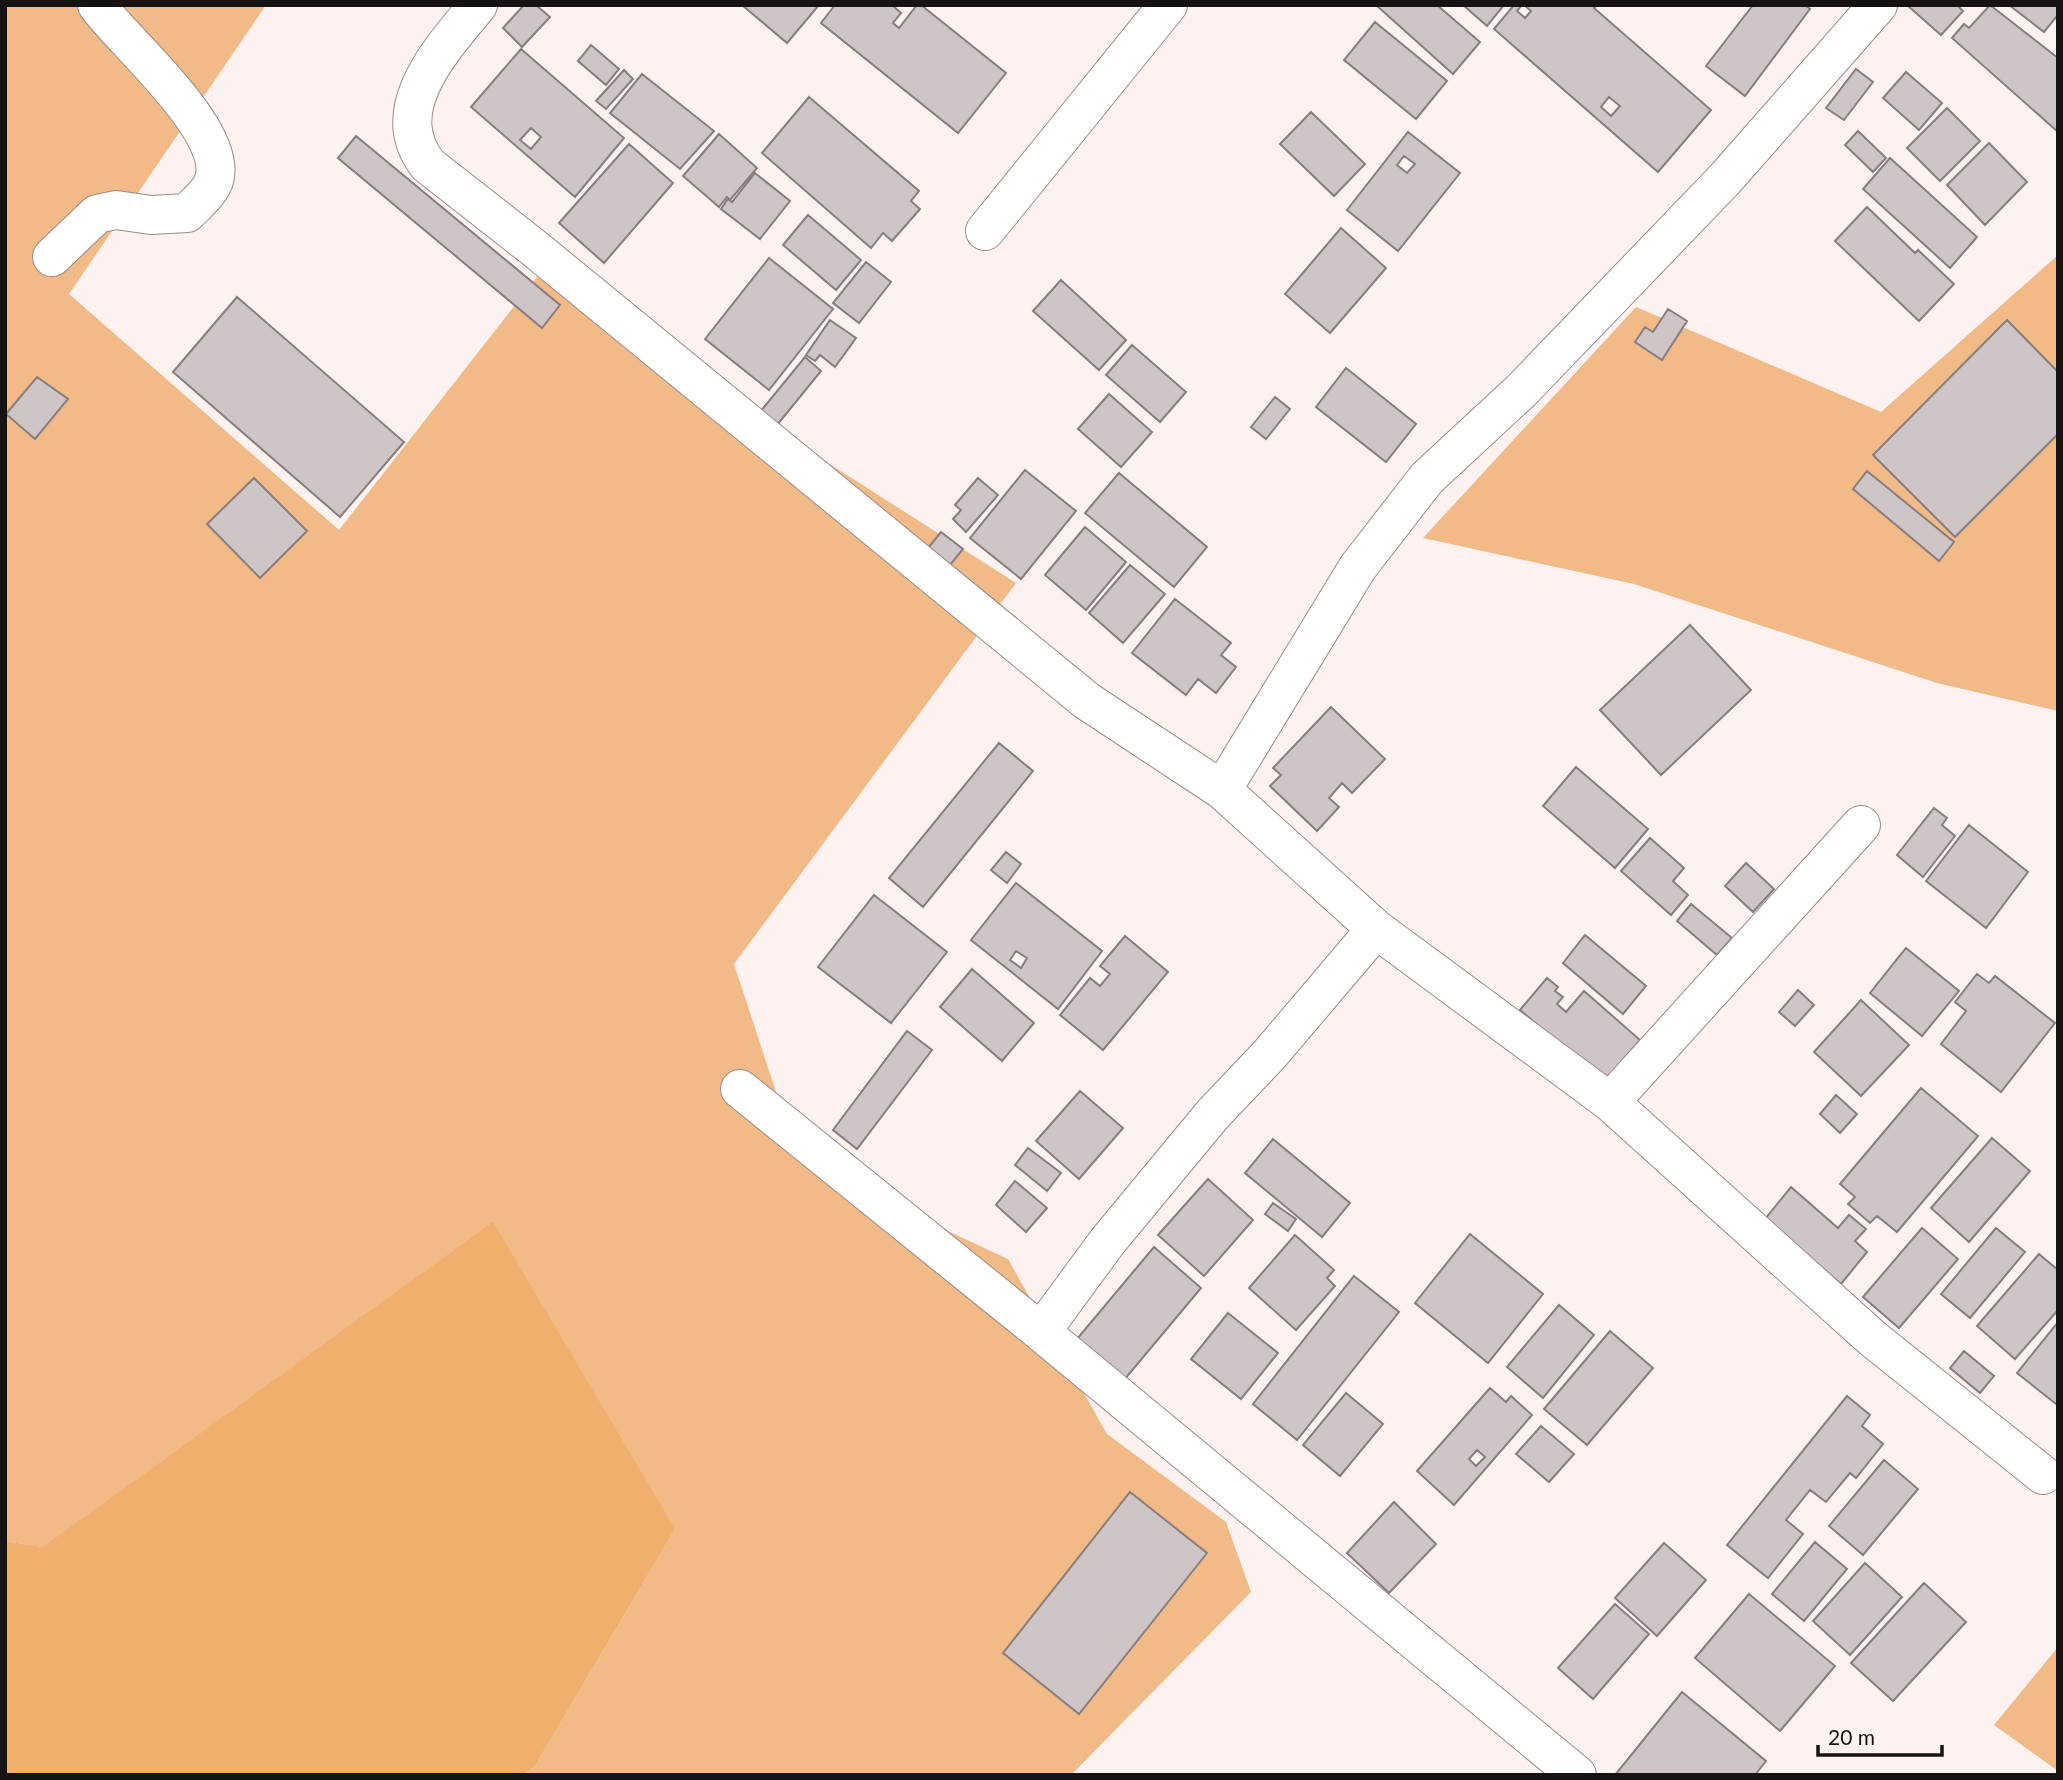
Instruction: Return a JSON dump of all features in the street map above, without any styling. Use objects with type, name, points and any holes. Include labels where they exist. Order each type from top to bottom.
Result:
[{"type":"street","points":[[52,257],[97,214],[116,210],[151,215],[187,213],[212,185],[214,176],[211,152],[186,106],[97,5]]},
{"type":"street","points":[[478,5],[440,51],[417,94],[413,136],[419,153],[428,165],[534,248],[1087,701],[1222,790],[1376,929],[1610,1102],[1872,1338],[2043,1475]]},
{"type":"street","points":[[985,231],[1168,5]]},
{"type":"street","points":[[1222,790],[1358,567],[1427,478],[1521,390],[1725,179],[1878,5]]},
{"type":"street","points":[[1610,1102],[1861,825]]},
{"type":"street","points":[[1041,1332],[1107,1242],[1204,1124],[1270,1054],[1376,929]]},
{"type":"street","points":[[740,1089],[1041,1332],[1577,1775]]},
{"type":"shaded area","points":[[5,5],[266,5],[69,294],[339,530],[537,277],[1016,583],[734,964],[799,1162],[1008,1259],[1107,1434],[1226,1522],[1251,1592],[1071,1775],[523,1775],[535,1766],[675,1529],[42,1547],[5,1541]]},
{"type":"shaded area","points":[[2058,255],[2058,711],[1937,683],[1634,584],[1423,538],[1636,307],[1881,412]]},
{"type":"shaded area","points":[[493,1222],[675,1529],[535,1766],[523,1775],[5,1775],[5,1541],[43,1547]]},
{"type":"shaded area","points":[[2058,1647],[2058,1771],[1994,1725]]},
{"type":"building","points":[[524,5],[536,5],[550,17],[522,47],[503,28]]},
{"type":"building","points":[[742,5],[819,5],[787,43]]},
{"type":"building","points":[[835,5],[892,5],[901,13],[893,23],[899,28],[917,5],[921,5],[1006,73],[958,133],[821,23]]},
{"type":"building","points":[[1376,5],[1437,5],[1480,42],[1453,74]]},
{"type":"building","points":[[1463,5],[1504,5],[1487,26]]},
{"type":"building","points":[[1514,5],[1522,5],[1517,11],[1525,18],[1531,11],[1524,5],[1597,5],[1594,8],[1711,110],[1658,172],[1494,29]],"holes":[[[1609,97],[1620,106],[1611,116],[1601,107]]]},
{"type":"building","points":[[1753,5],[1805,5],[1810,9],[1745,96],[1706,66]]},
{"type":"building","points":[[1957,5],[1963,11],[1941,35],[1908,6]]},
{"type":"building","points":[[1990,5],[2058,58],[2058,132],[1952,38],[1964,24],[1969,28]]},
{"type":"building","points":[[2009,5],[2058,5],[2058,15],[2044,32]]},
{"type":"building","points":[[1375,22],[1447,81],[1416,119],[1344,60]]},
{"type":"building","points":[[591,45],[619,69],[606,85],[578,61]]},
{"type":"building","points":[[521,49],[624,138],[575,197],[471,107]],"holes":[[[531,128],[541,137],[531,149],[520,140]]]},
{"type":"building","points":[[1856,69],[1873,82],[1844,120],[1826,108]]},
{"type":"building","points":[[624,70],[633,79],[606,109],[596,101]]},
{"type":"building","points":[[1906,72],[1942,103],[1919,130],[1883,98]]},
{"type":"building","points":[[642,74],[714,131],[680,169],[610,113]]},
{"type":"building","points":[[809,97],[919,191],[911,201],[920,209],[892,241],[883,233],[871,248],[762,153]]},
{"type":"building","points":[[1947,108],[1980,141],[1940,181],[1907,148]]},
{"type":"building","points":[[1311,112],[1365,164],[1334,196],[1280,144]]},
{"type":"building","points":[[1858,131],[1886,158],[1873,172],[1845,145]]},
{"type":"building","points":[[1408,132],[1460,173],[1398,251],[1347,210]],"holes":[[[1404,156],[1415,164],[1407,173],[1397,165]]]},
{"type":"building","points":[[719,134],[757,168],[730,200],[727,197],[719,207],[683,176]]},
{"type":"building","points":[[356,136],[560,305],[542,328],[338,158]]},
{"type":"building","points":[[1989,143],[2027,182],[1985,225],[1947,185]]},
{"type":"building","points":[[629,144],[673,183],[604,263],[559,223]]},
{"type":"building","points":[[1890,158],[1977,237],[1950,268],[1863,189]]},
{"type":"building","points":[[755,173],[790,201],[760,239],[721,209],[728,199],[732,202]]},
{"type":"building","points":[[1867,207],[1915,253],[1918,250],[1954,284],[1919,321],[1835,241]]},
{"type":"building","points":[[808,215],[861,260],[836,290],[783,245]]},
{"type":"building","points":[[1341,228],[1386,268],[1330,333],[1285,294]]},
{"type":"building","points":[[769,258],[833,309],[769,390],[705,339]]},
{"type":"building","points":[[866,262],[891,282],[859,323],[833,303]]},
{"type":"building","points":[[1061,280],[1126,340],[1099,370],[1033,311]]},
{"type":"building","points":[[237,297],[404,442],[340,517],[173,372]]},
{"type":"building","points":[[1668,309],[1687,321],[1662,360],[1635,342],[1645,327],[1653,332]]},
{"type":"building","points":[[830,320],[856,338],[835,367],[820,355],[815,361],[806,355]]},
{"type":"building","points":[[2007,320],[2058,372],[2058,434],[1955,537],[1873,455]]},
{"type":"building","points":[[1132,345],[1186,392],[1160,422],[1106,375]]},
{"type":"building","points":[[805,357],[821,371],[777,425],[760,412]]},
{"type":"building","points":[[1346,368],[1416,424],[1386,462],[1316,407]]},
{"type":"building","points":[[37,377],[68,399],[35,439],[6,414]]},
{"type":"building","points":[[1109,394],[1152,432],[1121,467],[1078,429]]},
{"type":"building","points":[[1275,397],[1290,409],[1266,439],[1251,427]]},
{"type":"building","points":[[1025,470],[1076,511],[1021,579],[970,538]]},
{"type":"building","points":[[1867,471],[1954,542],[1939,561],[1853,489]]},
{"type":"building","points":[[1119,473],[1207,547],[1174,587],[1085,513]]},
{"type":"building","points":[[254,478],[307,531],[260,578],[207,524]]},
{"type":"building","points":[[978,478],[998,495],[966,532],[953,519],[961,510],[955,505]]},
{"type":"building","points":[[1085,527],[1126,562],[1086,610],[1045,575]]},
{"type":"building","points":[[941,532],[963,549],[946,570],[924,553]]},
{"type":"building","points":[[1130,565],[1165,594],[1123,643],[1089,613]]},
{"type":"building","points":[[1175,599],[1231,643],[1221,655],[1236,667],[1216,693],[1198,679],[1186,695],[1132,653]]},
{"type":"building","points":[[1690,625],[1751,690],[1661,775],[1600,710]]},
{"type":"building","points":[[1331,707],[1385,759],[1352,793],[1342,783],[1329,798],[1339,807],[1317,831],[1270,786],[1281,775],[1273,768]]},
{"type":"building","points":[[999,743],[1033,771],[923,907],[889,878]]},
{"type":"building","points":[[1576,767],[1648,829],[1615,868],[1543,806]]},
{"type":"building","points":[[1934,808],[1947,818],[1942,825],[1955,836],[1923,877],[1897,855]]},
{"type":"building","points":[[1969,825],[2028,872],[1986,928],[1926,881]]},
{"type":"building","points":[[1650,838],[1684,868],[1673,881],[1688,895],[1671,915],[1621,871]]},
{"type":"building","points":[[1006,852],[1021,864],[1007,883],[991,870]]},
{"type":"building","points":[[1746,863],[1774,889],[1753,912],[1725,886]]},
{"type":"building","points":[[1016,883],[1102,951],[1058,1009],[971,940]],"holes":[[[1016,951],[1027,958],[1021,968],[1010,960]]]},
{"type":"building","points":[[874,895],[947,952],[891,1023],[818,967]]},
{"type":"building","points":[[1691,904],[1732,938],[1717,955],[1677,921]]},
{"type":"building","points":[[1585,935],[1646,986],[1623,1014],[1563,963]]},
{"type":"building","points":[[1125,936],[1168,972],[1103,1050],[1060,1015],[1090,978],[1100,986],[1110,974],[1100,966]]},
{"type":"building","points":[[1906,948],[1959,991],[1922,1036],[1870,993]]},
{"type":"building","points":[[972,969],[1034,1023],[1002,1061],[940,1007]]},
{"type":"building","points":[[1977,974],[1989,983],[1995,976],[2055,1023],[2001,1092],[1941,1044],[1966,1011],[1955,1002]]},
{"type":"building","points":[[1547,978],[1558,987],[1555,991],[1563,997],[1557,1004],[1566,1012],[1584,991],[1640,1040],[1605,1082],[1520,1010]]},
{"type":"building","points":[[1798,990],[1814,1005],[1795,1026],[1779,1012]]},
{"type":"building","points":[[1861,1000],[1909,1045],[1861,1096],[1814,1052]]},
{"type":"building","points":[[907,1031],[932,1050],[857,1149],[833,1130]]},
{"type":"building","points":[[1921,1088],[1978,1136],[1897,1232],[1877,1216],[1870,1223],[1848,1204],[1855,1197],[1840,1184]]},
{"type":"building","points":[[1080,1091],[1123,1128],[1079,1179],[1036,1141]]},
{"type":"building","points":[[1836,1095],[1857,1114],[1840,1133],[1820,1114]]},
{"type":"building","points":[[1992,1138],[2030,1171],[1969,1242],[1931,1208]]},
{"type":"building","points":[[1273,1139],[1350,1203],[1322,1237],[1245,1173]]},
{"type":"building","points":[[1028,1148],[1061,1173],[1047,1191],[1015,1165]]},
{"type":"building","points":[[1208,1179],[1253,1220],[1204,1276],[1158,1235]]},
{"type":"building","points":[[1015,1181],[1047,1208],[1026,1232],[996,1205]]},
{"type":"building","points":[[1791,1187],[1838,1228],[1849,1215],[1866,1229],[1855,1241],[1867,1252],[1841,1284],[1765,1219]]},
{"type":"building","points":[[1273,1203],[1296,1219],[1288,1231],[1265,1214]]},
{"type":"building","points":[[1922,1228],[1958,1259],[1899,1328],[1863,1297]]},
{"type":"building","points":[[1996,1228],[2025,1252],[1970,1318],[1941,1294]]},
{"type":"building","points":[[1470,1234],[1543,1294],[1488,1363],[1415,1303]]},
{"type":"building","points":[[1295,1235],[1334,1270],[1327,1278],[1335,1286],[1296,1330],[1249,1288]]},
{"type":"building","points":[[1154,1247],[1201,1288],[1119,1386],[1072,1345]]},
{"type":"building","points":[[2039,1254],[2058,1270],[2058,1310],[2015,1359],[1977,1326]]},
{"type":"building","points":[[1354,1276],[1399,1312],[1297,1440],[1253,1404]]},
{"type":"building","points":[[1559,1305],[1594,1335],[1543,1398],[1507,1367]]},
{"type":"building","points":[[1228,1313],[1278,1353],[1241,1399],[1191,1359]]},
{"type":"building","points":[[2058,1322],[2058,1402],[2056,1404],[2017,1373]]},
{"type":"building","points":[[1610,1331],[1653,1368],[1587,1445],[1544,1409]]},
{"type":"building","points":[[1964,1351],[1994,1376],[1980,1393],[1950,1368]]},
{"type":"building","points":[[1490,1388],[1506,1402],[1511,1396],[1532,1415],[1454,1505],[1417,1471]],"holes":[[[1477,1450],[1485,1457],[1476,1466],[1469,1459]]]},
{"type":"building","points":[[1346,1393],[1383,1424],[1340,1476],[1303,1445]]},
{"type":"building","points":[[1847,1396],[1870,1415],[1862,1426],[1883,1444],[1856,1478],[1850,1473],[1826,1502],[1810,1490],[1786,1520],[1803,1534],[1768,1578],[1727,1545]]},
{"type":"building","points":[[1541,1426],[1574,1454],[1549,1482],[1516,1454]]},
{"type":"building","points":[[1884,1460],[1918,1489],[1863,1555],[1829,1526]]},
{"type":"building","points":[[1130,1492],[1207,1553],[1079,1714],[1003,1653]]},
{"type":"building","points":[[1394,1502],[1436,1544],[1389,1593],[1347,1553]]},
{"type":"building","points":[[1815,1542],[1847,1569],[1804,1621],[1772,1594]]},
{"type":"building","points":[[1664,1543],[1706,1580],[1657,1636],[1615,1598]]},
{"type":"building","points":[[1865,1563],[1902,1597],[1850,1655],[1813,1621]]},
{"type":"building","points":[[1924,1583],[1966,1622],[1893,1701],[1851,1663]]},
{"type":"building","points":[[1749,1594],[1835,1666],[1780,1731],[1695,1658]]},
{"type":"building","points":[[1615,1604],[1649,1634],[1593,1699],[1558,1668]]},
{"type":"building","points":[[1682,1692],[1766,1761],[1755,1775],[1615,1775]]}]
